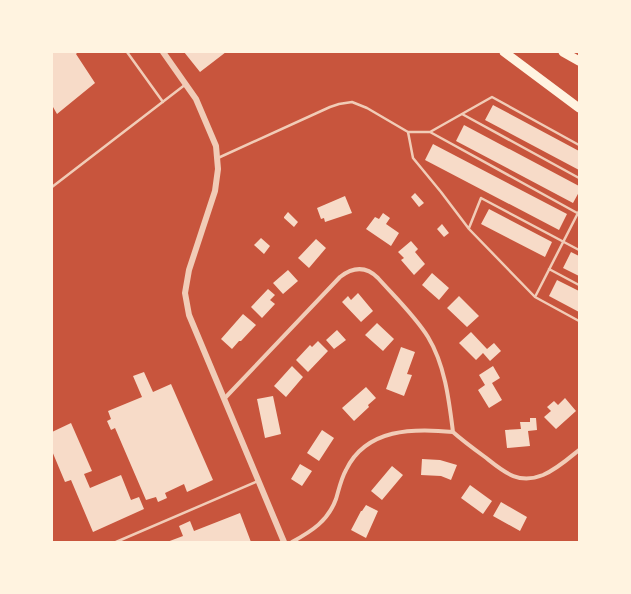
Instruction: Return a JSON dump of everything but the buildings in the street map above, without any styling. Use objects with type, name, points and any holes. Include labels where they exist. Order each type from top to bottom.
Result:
[{"type":"highway","points":[[504,52],[579,108]]},
{"type":"highway","points":[[563,52],[579,61]]},
{"type":"street","points":[[163,52],[196,99],[208,124],[216,146],[218,169],[215,191],[188,270],[185,293],[189,315],[284,542]]},
{"type":"street","points":[[224,399],[340,277],[352,270],[365,269],[378,278],[419,326],[432,346],[440,364],[448,395],[453,432]]},
{"type":"street","points":[[292,542],[312,531],[324,520],[333,506],[346,469],[354,456],[366,445],[381,437],[400,432],[419,430],[453,432],[503,472],[514,477],[521,478],[536,477],[552,470],[579,450]]},
{"type":"lane","points":[[127,52],[163,102]]},
{"type":"lane","points":[[52,187],[186,84]]},
{"type":"lane","points":[[430,132],[492,97],[579,145]]},
{"type":"lane","points":[[217,158],[330,107],[352,102],[367,108],[408,132],[430,132],[579,213],[535,296]]},
{"type":"lane","points":[[462,114],[579,178]]},
{"type":"lane","points":[[408,132],[413,158],[469,229],[535,296],[579,321]]},
{"type":"lane","points":[[469,229],[481,198],[579,250]]},
{"type":"lane","points":[[549,269],[579,285]]},
{"type":"lane","points":[[116,542],[258,481]]}]
